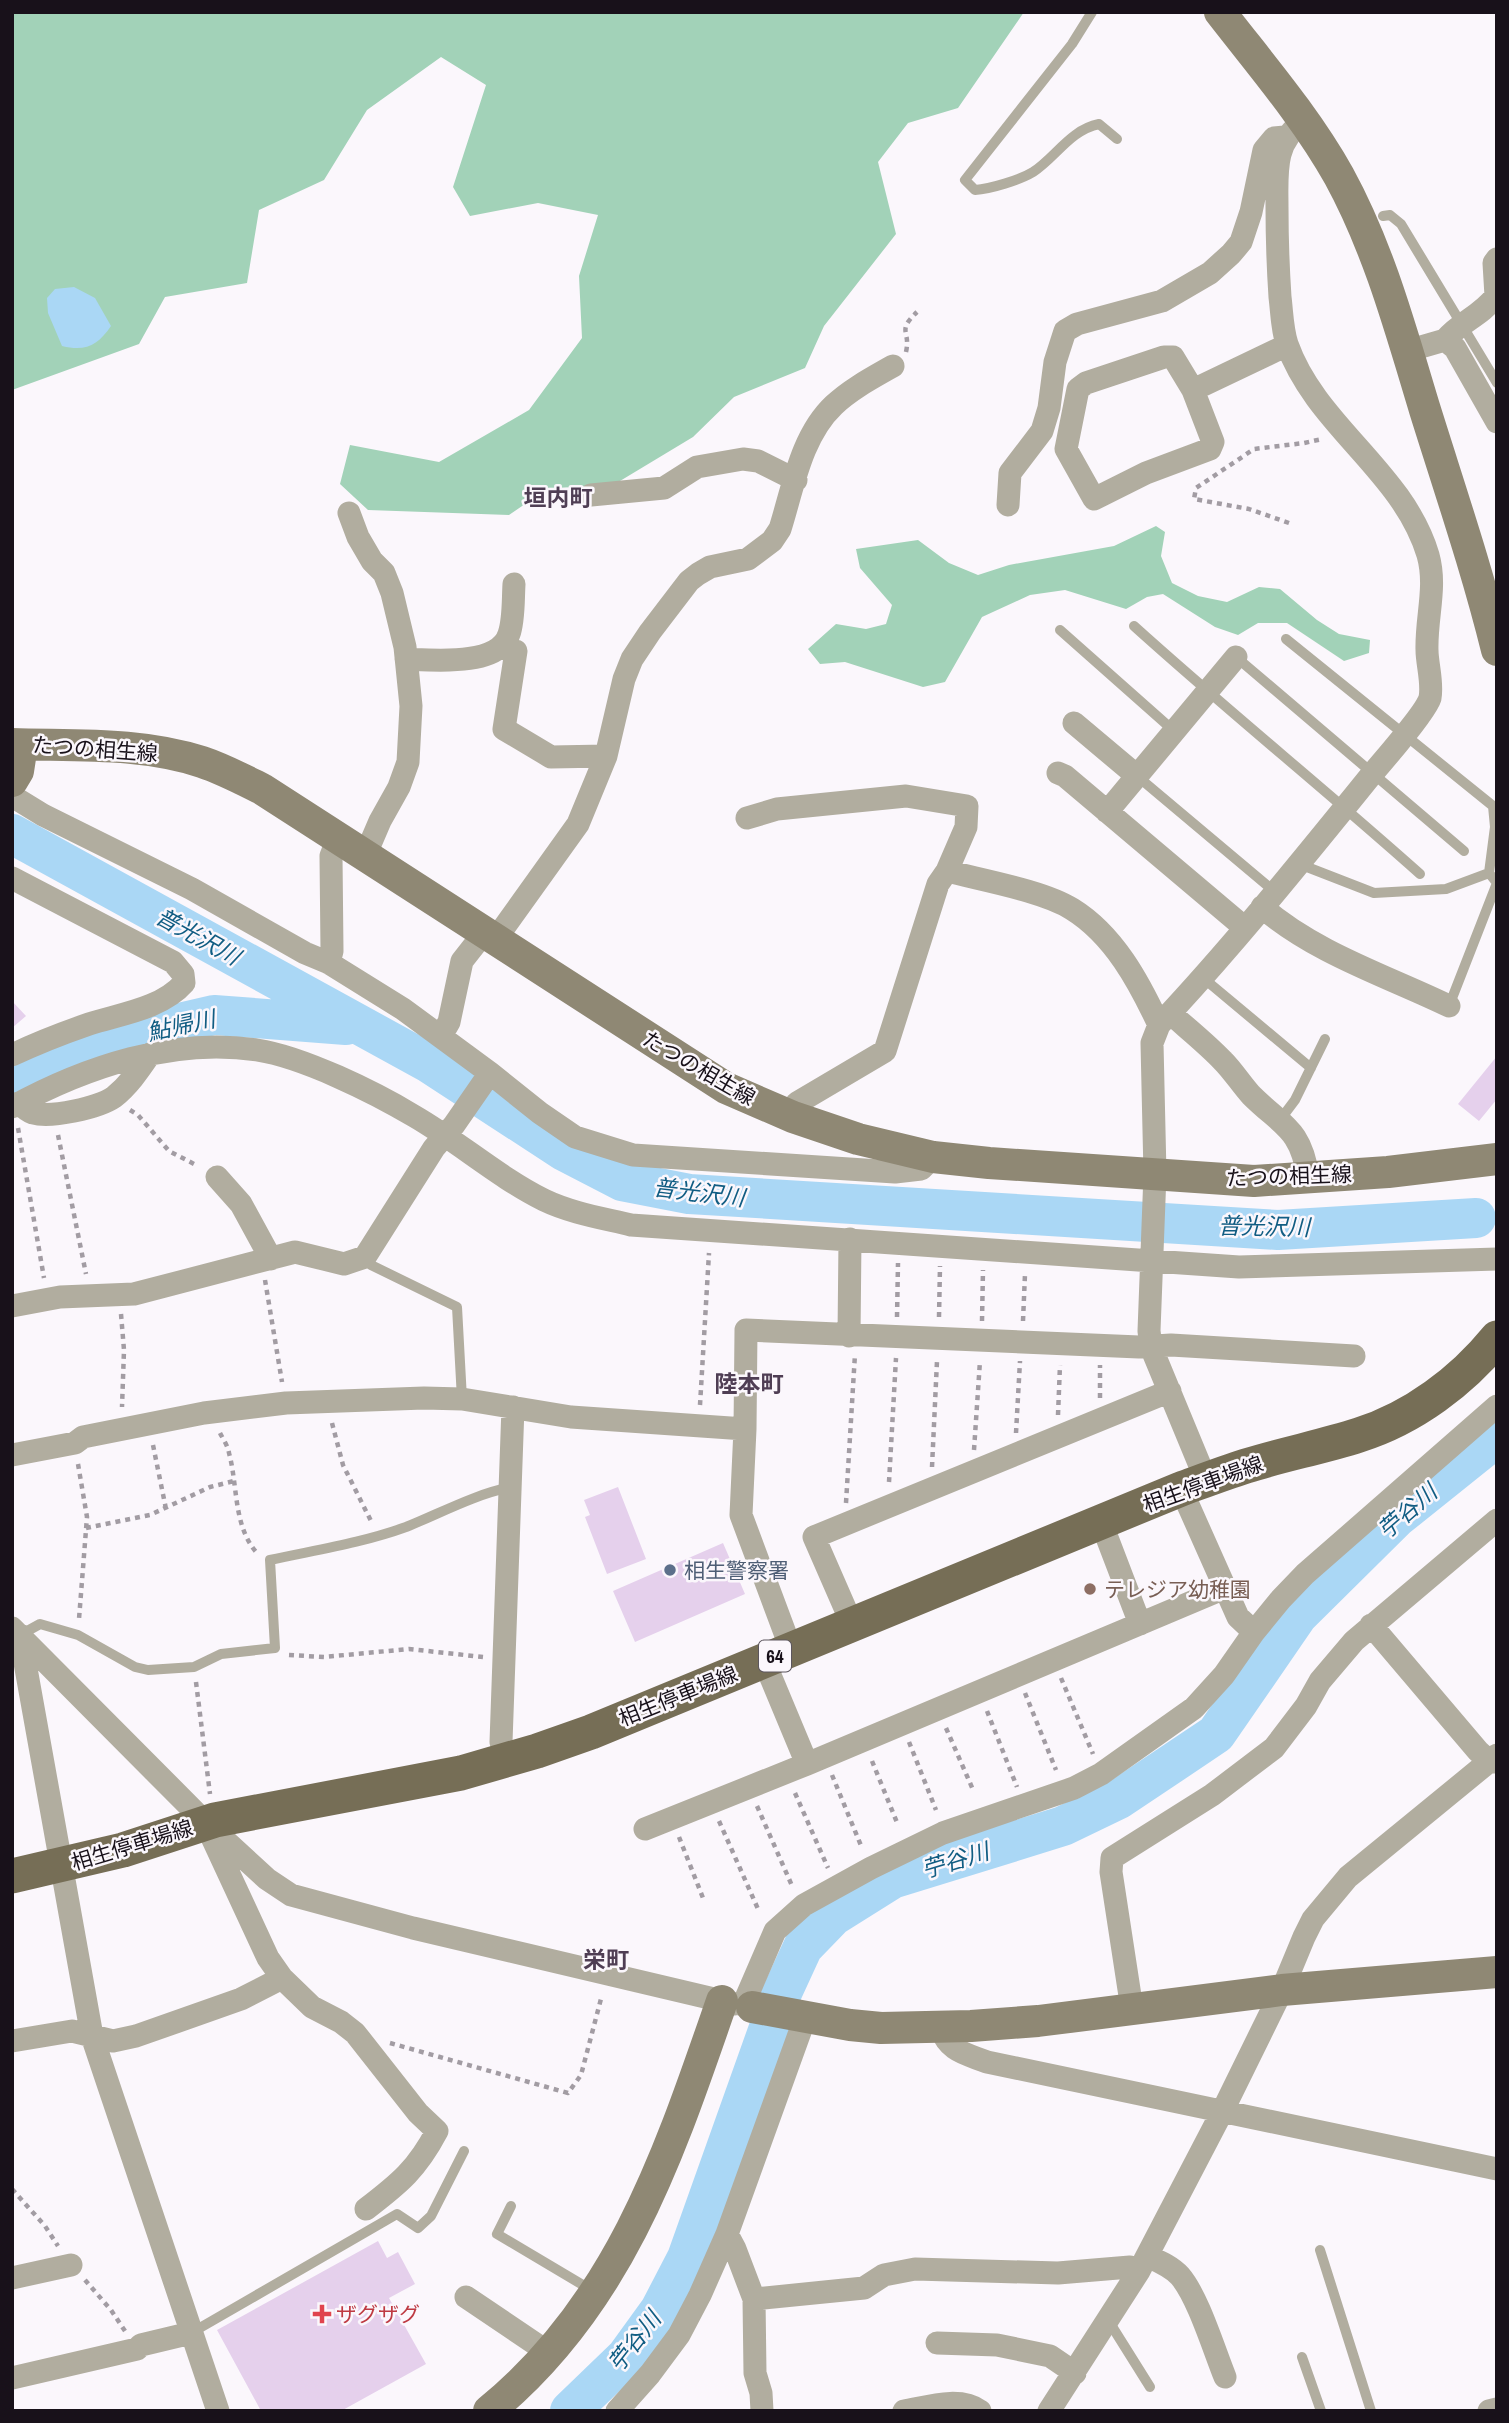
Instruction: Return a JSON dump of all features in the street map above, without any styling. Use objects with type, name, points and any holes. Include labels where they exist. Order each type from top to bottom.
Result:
[{"type":"main road","name":"相生停車場線","points":[[12,1876],[123,1850],[211,1822],[408,1785],[506,1760],[591,1732],[1194,1485],[1246,1466],[1362,1434],[1404,1415],[1446,1388],[1476,1364],[1497,1338]]},
{"type":"street","points":[[1220,12],[1294,129],[1338,176],[1367,233],[1407,351],[1497,650]]},
{"type":"street","points":[[1254,1632],[1238,1617],[1225,1588],[1194,1485],[1170,1391],[1152,1347],[1149,1331],[1155,1181],[1152,1043],[1165,1019],[1269,900],[1404,736],[1430,698],[1427,648],[1433,587],[1428,555],[1412,517],[1396,492],[1342,430],[1308,385],[1287,345],[1276,242],[1278,165],[1294,129]]},
{"type":"street","points":[[1008,505],[1010,473],[1042,431],[1049,408],[1055,362],[1065,331],[1077,324],[1162,301],[1217,267],[1241,242],[1251,212],[1264,150],[1274,138],[1294,129]]},
{"type":"street","points":[[1407,351],[1445,341],[1454,330],[1485,310],[1496,296],[1494,263],[1497,259]]},
{"type":"street","points":[[1445,341],[1455,348],[1497,422]]},
{"type":"street","points":[[1193,390],[1287,345]]},
{"type":"street","points":[[1164,357],[1173,357],[1193,390],[1213,442],[1210,449],[1146,473],[1094,499],[1066,449],[1078,389],[1086,383],[1164,357]]},
{"type":"street","points":[[441,1036],[449,1022],[462,961],[489,936],[578,824],[606,756],[624,679],[632,659],[650,632],[689,581],[698,574],[710,567],[748,559],[772,541],[780,529],[807,443],[825,414],[855,388],[893,366]]},
{"type":"street","points":[[591,495],[664,488],[697,467],[743,459],[758,461],[796,480]]},
{"type":"street","points":[[349,513],[358,537],[372,561],[384,573],[392,593],[406,659],[411,706],[408,762],[399,787],[365,856]]},
{"type":"street","points":[[406,659],[452,661],[472,658],[502,646],[509,635],[514,584]]},
{"type":"street","points":[[516,651],[504,729],[551,757],[606,756]]},
{"type":"street","points":[[1107,813],[1236,657]]},
{"type":"street","points":[[1074,723],[1137,776]]},
{"type":"street","points":[[12,782],[18,771],[17,744]]},
{"type":"street","name":"たつの相生線","points":[[17,744],[124,747],[161,752],[232,773],[262,789],[726,1088],[793,1117],[858,1139],[933,1157],[1155,1181],[1254,1181],[1388,1172],[1497,1159]]},
{"type":"street","points":[[1058,773],[1065,776],[1245,928]]},
{"type":"street","points":[[12,796],[32,809],[192,889],[304,953],[329,963],[403,1009],[441,1036],[487,1077],[575,1136],[633,1155],[895,1172],[921,1169],[933,1157]]},
{"type":"street","points":[[747,818],[777,809],[906,796],[967,806],[966,827],[947,871],[937,884],[885,1051],[797,1103],[793,1117]]},
{"type":"street","points":[[329,963],[332,951],[331,856],[338,838]]},
{"type":"street","points":[[947,871],[1046,898],[1070,907],[1091,922],[1114,947],[1165,1019],[1223,1060],[1251,1095],[1297,1139],[1305,1158],[1308,1177]]},
{"type":"street","points":[[12,878],[173,962],[183,974],[184,984],[176,993],[161,1000],[69,1031],[12,1055]]},
{"type":"street","points":[[1269,900],[1280,923],[1326,949],[1449,1006]]},
{"type":"street","points":[[16,1111],[112,1064],[185,1048],[225,1047],[260,1051],[293,1059],[333,1076],[449,1130],[513,1183],[547,1201],[595,1217],[631,1225],[1287,1267],[1497,1259]]},
{"type":"street","points":[[16,1111],[54,1113],[94,1107],[112,1098],[132,1080],[150,1054]]},
{"type":"street","points":[[12,1306],[48,1299],[134,1294],[295,1252],[344,1264],[365,1257],[487,1077]]},
{"type":"street","points":[[218,1177],[241,1204],[267,1260]]},
{"type":"street","points":[[850,1239],[852,1336]]},
{"type":"street","points":[[806,1764],[741,1515],[746,1330],[1101,1346],[1171,1345],[1354,1356]]},
{"type":"street","points":[[852,1624],[814,1537],[1170,1391]]},
{"type":"street","points":[[12,1455],[75,1443],[83,1437],[204,1413],[286,1403],[330,1401],[462,1399],[571,1417],[745,1429]]},
{"type":"street","points":[[489,2411],[526,2379],[549,2353],[615,2263],[654,2187],[775,1931],[804,1905],[943,1833],[1074,1788],[1101,1774],[1194,1708],[1224,1675],[1254,1632],[1305,1574],[1497,1406]]},
{"type":"street","points":[[506,1760],[501,1742],[513,1407]]},
{"type":"street","points":[[1132,2009],[1111,1872],[1112,1858],[1212,1795],[1274,1748],[1306,1706],[1320,1681],[1354,1641],[1497,1520]]},
{"type":"street","points":[[1101,1522],[1140,1623]]},
{"type":"street","points":[[645,1829],[1225,1588]]},
{"type":"street","points":[[1049,2411],[1143,2263],[1223,2110],[1282,1990],[1304,1937],[1329,1898],[1348,1878],[1494,1759],[1478,1751],[1371,1625]]},
{"type":"street","points":[[16,1632],[267,1879],[291,1895],[413,1928],[608,1974],[801,2017],[881,2028],[1010,2024],[1282,1990],[1497,1972]]},
{"type":"street","points":[[16,1632],[92,2036],[218,2411]]},
{"type":"street","points":[[211,1822],[268,1958],[282,1978],[312,2007],[355,2033],[418,2113],[437,2131],[423,2158],[401,2183],[366,2209]]},
{"type":"street","points":[[12,2041],[72,2031],[113,2041],[136,2036],[242,1999],[282,1978]]},
{"type":"street","points":[[617,2411],[650,2375],[679,2335],[700,2295],[727,2234],[801,2017]]},
{"type":"street","points":[[940,2027],[953,2050],[987,2062],[1497,2169]]},
{"type":"street","points":[[727,2234],[754,2298],[755,2373],[761,2393],[762,2411]]},
{"type":"street","points":[[754,2298],[864,2288],[884,2275],[915,2269],[1058,2273],[1129,2267],[1143,2263],[1168,2266],[1180,2276],[1194,2300],[1225,2377]]},
{"type":"street","points":[[12,2278],[71,2265]]},
{"type":"street","points":[[466,2297],[549,2353]]},
{"type":"street","points":[[12,2378],[137,2349],[141,2345],[191,2333]]},
{"type":"street","points":[[937,2343],[997,2345],[1050,2356],[1075,2373]]},
{"type":"street","points":[[904,2411],[945,2403],[973,2405],[980,2411]]},
{"type":"street","points":[[1489,2411],[1497,2409]]},
{"type":"lane","points":[[1092,12],[1072,44],[965,180],[975,190],[985,189],[1032,172],[1061,145],[1088,126],[1099,124],[1117,139]]},
{"type":"lane","points":[[1383,216],[1390,215],[1401,224],[1497,383]]},
{"type":"lane","points":[[1134,626],[1420,874]]},
{"type":"lane","points":[[1060,630],[1174,731]]},
{"type":"lane","points":[[1286,639],[1493,806],[1495,827],[1489,873],[1496,883],[1449,1006]]},
{"type":"lane","points":[[1236,657],[1464,850]]},
{"type":"lane","points":[[1137,776],[1269,900]]},
{"type":"lane","points":[[1301,861],[1307,867],[1374,893],[1446,889],[1489,873]]},
{"type":"lane","points":[[1202,977],[1311,1068]]},
{"type":"lane","points":[[1280,1120],[1295,1100],[1325,1039]]},
{"type":"lane","points":[[365,1257],[371,1265],[457,1307],[462,1399]]},
{"type":"lane","points":[[16,1632],[40,1623],[78,1635],[135,1667],[148,1670],[194,1667],[221,1654],[275,1648],[270,1560],[405,1527],[486,1493],[511,1487]]},
{"type":"lane","points":[[191,2333],[397,2214],[418,2228],[431,2216],[464,2151]]},
{"type":"lane","points":[[511,2206],[497,2234],[595,2292]]},
{"type":"lane","points":[[1320,2250],[1371,2411]]},
{"type":"lane","points":[[1108,2320],[1150,2387]]},
{"type":"lane","points":[[1302,2357],[1321,2411]]},
{"type":"path","points":[[893,366],[906,355],[908,345],[904,329],[917,312]]},
{"type":"path","points":[[1289,523],[1249,509],[1194,499],[1196,488],[1254,449],[1304,443],[1342,430]]},
{"type":"path","points":[[112,1098],[138,1115],[169,1151],[218,1177]]},
{"type":"path","points":[[16,1111],[48,1299]]},
{"type":"path","points":[[54,1113],[90,1296]]},
{"type":"path","points":[[699,1426],[710,1230]]},
{"type":"path","points":[[888,1507],[897,1338],[898,1242]]},
{"type":"path","points":[[931,1489],[941,1246]]},
{"type":"path","points":[[267,1260],[286,1403]]},
{"type":"path","points":[[119,1295],[124,1350],[122,1429]]},
{"type":"path","points":[[845,1525],[852,1336]]},
{"type":"path","points":[[1057,1437],[1061,1344]]},
{"type":"path","points":[[1099,1420],[1101,1346]]},
{"type":"path","points":[[330,1401],[333,1430],[343,1465],[378,1535]]},
{"type":"path","points":[[204,1413],[212,1418],[229,1452],[242,1528],[250,1546],[259,1556],[270,1560]]},
{"type":"path","points":[[149,1423],[166,1509]]},
{"type":"path","points":[[75,1443],[87,1517],[78,1635]]},
{"type":"path","points":[[86,1528],[150,1515],[210,1487],[234,1481]]},
{"type":"path","points":[[275,1648],[283,1654],[324,1657],[409,1649],[505,1659]]},
{"type":"path","points":[[1054,1660],[1101,1774]]},
{"type":"path","points":[[194,1667],[211,1822]]},
{"type":"path","points":[[1018,1675],[1056,1770]]},
{"type":"path","points":[[980,1691],[1023,1804]]},
{"type":"path","points":[[938,1709],[974,1792]]},
{"type":"path","points":[[902,1724],[936,1810]]},
{"type":"path","points":[[864,1740],[898,1825]]},
{"type":"path","points":[[806,1764],[871,1868]]},
{"type":"path","points":[[806,1764],[828,1869]]},
{"type":"path","points":[[748,1788],[793,1889]]},
{"type":"path","points":[[711,1803],[758,1909]]},
{"type":"path","points":[[672,1819],[704,1898]]},
{"type":"path","points":[[355,2033],[568,2093],[581,2075],[608,1974]]},
{"type":"green space","points":[[12,12],[1024,12],[958,108],[908,123],[878,162],[896,234],[824,326],[805,368],[734,397],[693,437],[615,484],[547,489],[509,515],[368,510],[340,484],[350,445],[439,462],[529,410],[582,338],[579,276],[598,215],[538,203],[470,216],[453,187],[486,85],[441,57],[367,110],[324,180],[259,210],[247,283],[165,297],[139,344],[12,390]]},
{"type":"green space","points":[[1156,526],[1165,532],[1161,556],[1172,583],[1198,596],[1227,602],[1259,587],[1280,589],[1317,620],[1339,634],[1370,640],[1369,653],[1344,661],[1287,623],[1258,623],[1238,635],[1215,627],[1163,594],[1147,597],[1126,609],[1065,590],[1030,595],[982,617],[945,682],[923,687],[845,662],[820,664],[808,649],[836,624],[866,629],[886,624],[892,605],[860,568],[856,549],[918,540],[949,563],[978,575],[1009,565],[1114,546]]},
{"type":"water","points":[[74,287],[95,298],[111,326],[91,345],[70,348],[62,346],[48,313],[47,298],[55,289]]},
{"type":"water","points":[[1497,1417],[1497,1442],[1426,1483],[1491,1421]]},
{"type":"building","points":[[12,1001],[26,1016],[12,1028]]},
{"type":"building","points":[[1497,1056],[1497,1099],[1479,1121],[1458,1104]]},
{"type":"building","points":[[618,1487],[646,1559],[607,1574],[585,1517],[590,1515],[584,1500]]},
{"type":"building","points":[[723,1543],[745,1594],[635,1642],[613,1591]]},
{"type":"building","name":"ザグザグ","points":[[378,2241],[387,2258],[398,2252],[415,2284],[389,2298],[426,2364],[341,2411],[261,2411],[217,2330]]},
{"type":"waterway","name":"普光沢川","points":[[12,834],[429,1063],[564,1151],[622,1181],[689,1194],[1278,1230],[1476,1218]]},
{"type":"waterway","name":"鮎帰川","points":[[12,1086],[52,1067],[145,1031],[214,1015],[346,1025]]},
{"type":"waterway","name":"苧谷川","points":[[570,2411],[626,2357],[660,2310],[687,2258],[780,1997],[803,1947],[833,1916],[892,1879],[1063,1826],[1119,1799],[1216,1734],[1298,1615],[1396,1518],[1497,1437]]},
{"type":"place","name":"相生警察署","points":[[670,1570]]},
{"type":"place","name":"テレジア幼稚園","points":[[1090,1589]]},
{"type":"place","name":"ザグザグ","points":[[322,2314]]},
{"type":"district","name":"垣内町","points":[[558,497]]},
{"type":"district","name":"陸本町","points":[[749,1383]]},
{"type":"district","name":"栄町","points":[[606,1959]]}]
